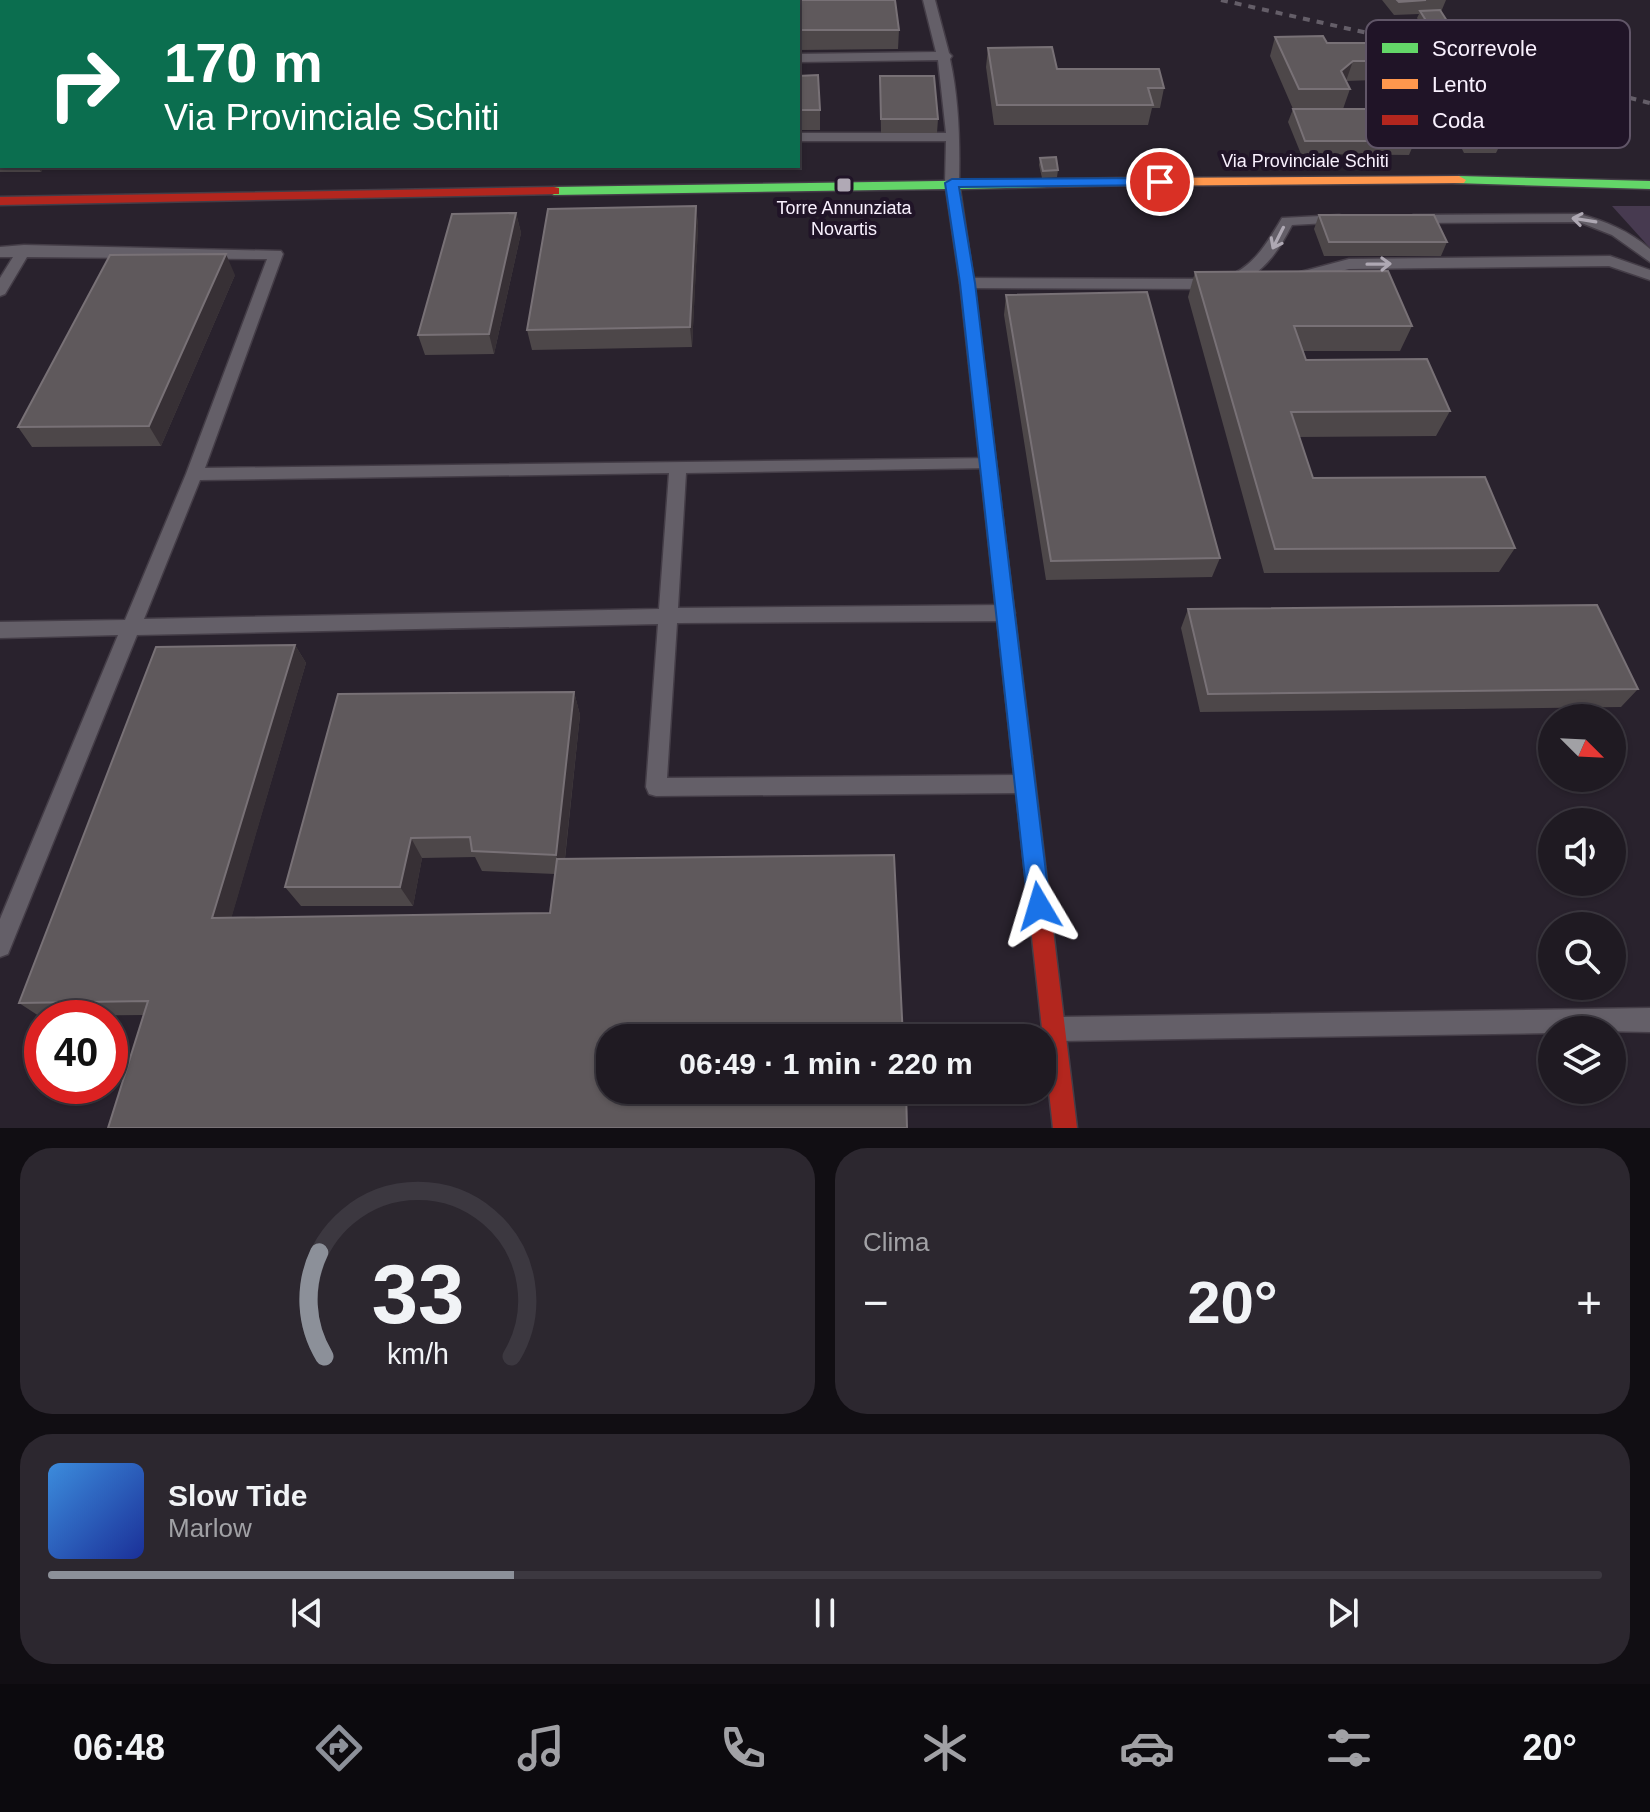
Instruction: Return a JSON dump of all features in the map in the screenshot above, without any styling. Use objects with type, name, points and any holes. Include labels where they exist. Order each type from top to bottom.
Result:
[{"type":"street","name":"Via Provinciale Schiti","points":[[0,201],[952,183],[1528,180],[1650,185]]},
{"type":"street","points":[[952,183],[968,289],[1053,1024]]},
{"type":"street","points":[[1056,1047],[1065,1128]]},
{"type":"lane","points":[[929,0],[946,56],[953,137],[952,183]]},
{"type":"lane","points":[[800,58],[946,56]]},
{"type":"lane","points":[[800,137],[953,137]]},
{"type":"lane","points":[[1390,219],[1579,218],[1606,224],[1631,238],[1650,257]]},
{"type":"lane","points":[[968,289],[1224,284],[1247,276],[1269,256],[1287,221],[1358,219]]},
{"type":"lane","points":[[1280,283],[1349,264],[1610,261],[1624,257],[1631,250],[1631,238]]},
{"type":"lane","points":[[0,291],[24,250]]},
{"type":"lane","points":[[0,252],[276,254],[194,474],[0,946]]},
{"type":"lane","points":[[1610,261],[1650,275]]},
{"type":"lane","points":[[968,289],[1181,294],[1254,288]]},
{"type":"lane","points":[[194,474],[988,462]]},
{"type":"lane","points":[[678,467],[656,787],[1025,784]]},
{"type":"lane","points":[[0,630],[667,616],[1006,613]]},
{"type":"lane","points":[[1056,1029],[1650,1020]]},
{"type":"shaded area","points":[[1612,206],[1650,206],[1650,248]]},
{"type":"building","points":[[800,0],[895,0],[899,30],[800,30]]},
{"type":"building","points":[[1440,10],[1446,20],[1426,20],[1420,11]]},
{"type":"building","points":[[1323,36],[1327,43],[1366,43],[1366,61],[1353,61],[1341,71],[1350,89],[1299,89],[1275,37]]},
{"type":"building","points":[[1052,47],[1057,69],[1159,69],[1164,88],[1148,88],[1153,105],[997,105],[988,48]]},
{"type":"building","points":[[818,75],[820,110],[800,110],[800,76]]},
{"type":"building","points":[[880,76],[934,76],[938,119],[881,119]]},
{"type":"building","points":[[1293,109],[1366,109],[1366,141],[1305,141]]},
{"type":"building","points":[[1056,157],[1058,170],[1043,171],[1040,158]]},
{"type":"building","points":[[696,206],[690,327],[527,330],[548,209]]},
{"type":"building","points":[[516,213],[489,334],[418,335],[452,214]]},
{"type":"building","points":[[1319,215],[1434,215],[1447,242],[1329,242]]},
{"type":"building","points":[[226,254],[149,426],[18,427],[110,255]]},
{"type":"building","points":[[1388,271],[1412,326],[1294,326],[1306,360],[1427,359],[1450,411],[1291,412],[1313,478],[1485,477],[1515,548],[1275,549],[1195,272]]},
{"type":"building","points":[[1147,292],[1220,558],[1051,561],[1006,295]]},
{"type":"building","points":[[1597,605],[1638,689],[1208,694],[1188,609]]},
{"type":"building","points":[[295,645],[212,918],[550,913],[557,859],[894,855],[902,1024],[596,1024],[596,1104],[906,1104],[907,1128],[108,1128],[116,1104],[128,1104],[128,1064],[148,1001],[24,1000],[24,1003],[19,1003],[156,647]]},
{"type":"building","points":[[574,692],[556,855],[472,851],[470,837],[411,838],[400,887],[285,887],[338,694]]},
{"type":"railway","points":[[1221,0],[1366,33]]},
{"type":"railway","points":[[1630,98],[1650,103]]},
{"type":"traffic: fast","points":[[1459,180],[1650,185]]},
{"type":"traffic: fast","points":[[554,191],[1127,182]]},
{"type":"traffic: fast","points":[[952,183],[967,283],[1022,756]]},
{"type":"traffic: slow","points":[[1127,182],[1459,180]]},
{"type":"traffic: jam","points":[[0,201],[554,191]]},
{"type":"traffic: jam","points":[[1022,756],[1065,1128]]},
{"type":"place","name":"Torre Annunziata Novartis","points":[[844,185]]},
{"type":"route","points":[[1039,906],[967,283],[952,183],[1160,182]]}]
